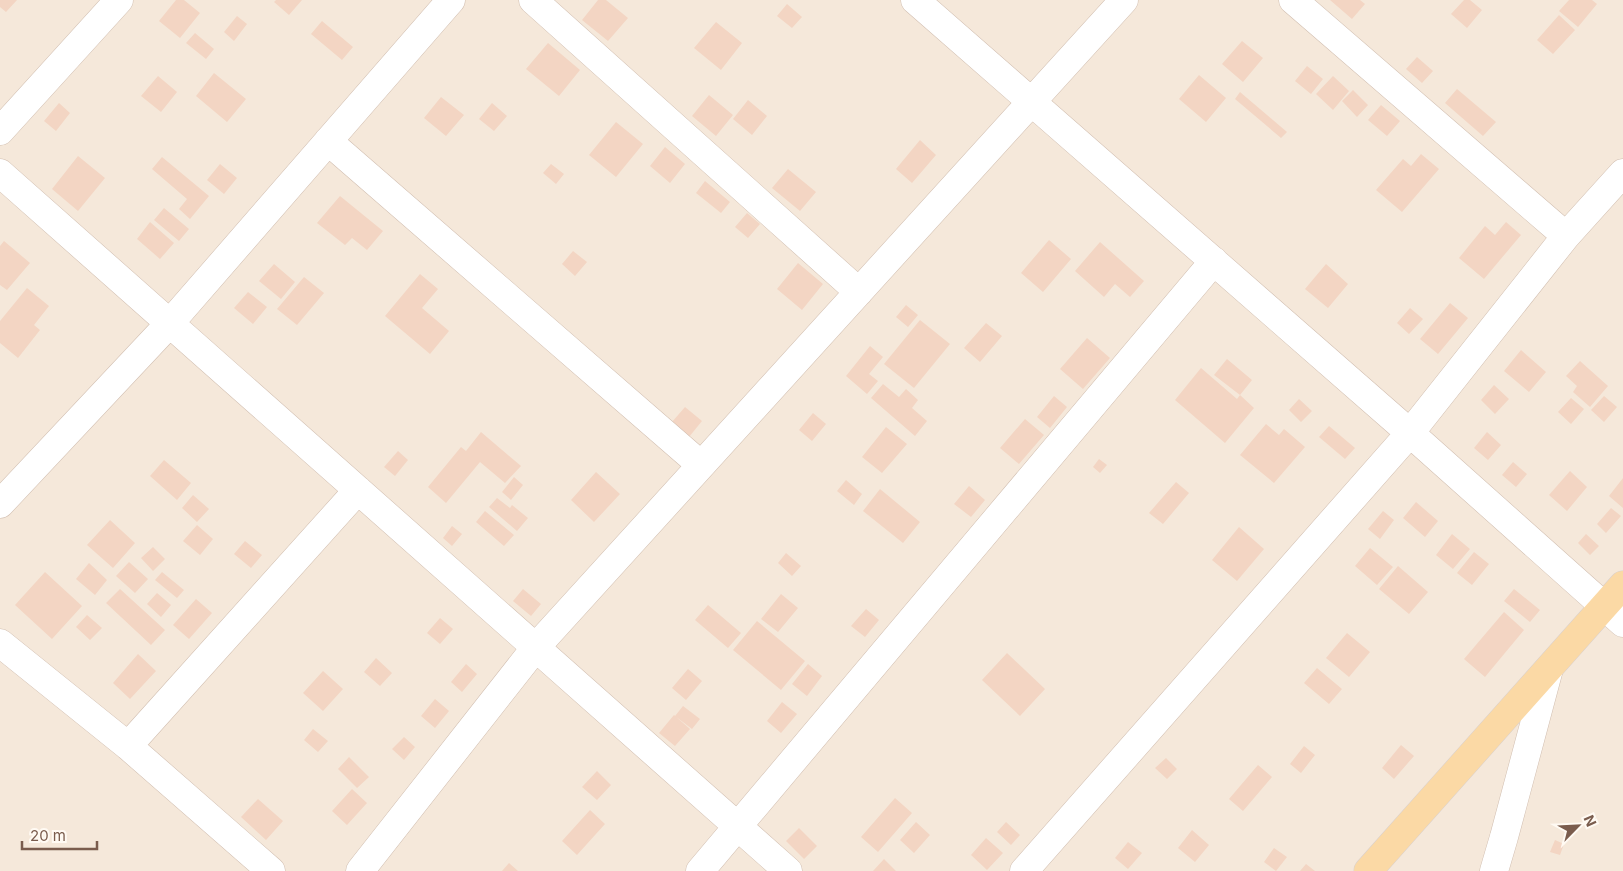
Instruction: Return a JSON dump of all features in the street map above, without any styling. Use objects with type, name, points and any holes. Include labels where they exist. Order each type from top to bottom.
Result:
[{"type":"main road","points":[[1368,871],[1548,669],[1613,615],[1623,585]]},
{"type":"street","points":[[0,131],[119,0]]},
{"type":"street","points":[[0,504],[170,323],[452,0]]},
{"type":"street","points":[[533,0],[859,292]]},
{"type":"street","points":[[915,0],[1410,433],[1613,615]]},
{"type":"street","points":[[360,871],[536,647],[1124,0]]},
{"type":"street","points":[[1292,0],[1566,236]]},
{"type":"street","points":[[328,141],[701,465]]},
{"type":"street","points":[[0,173],[788,871]]},
{"type":"street","points":[[1024,871],[1410,433],[1566,236],[1623,173]]},
{"type":"street","points":[[700,871],[1214,261]]},
{"type":"street","points":[[128,746],[358,490]]},
{"type":"street","points":[[0,643],[128,746],[271,871]]},
{"type":"street","points":[[1494,871],[1548,669]]},
{"type":"shaded area","points":[[0,0],[1623,0],[1623,871],[0,871]]},
{"type":"building","points":[[0,0],[17,0],[6,12],[0,7]]},
{"type":"building","points":[[176,0],[184,0],[200,13],[180,38],[159,21]]},
{"type":"building","points":[[276,0],[302,0],[289,15],[274,2]]},
{"type":"building","points":[[598,0],[606,0],[628,18],[608,41],[582,20]]},
{"type":"building","points":[[1330,0],[1360,0],[1365,4],[1352,19]]},
{"type":"building","points":[[1464,0],[1470,0],[1482,10],[1467,28],[1451,14]]},
{"type":"building","points":[[1569,0],[1592,0],[1597,4],[1578,27],[1559,11]]},
{"type":"building","points":[[787,4],[802,17],[792,28],[777,16]]},
{"type":"building","points":[[1559,15],[1575,30],[1553,54],[1537,40]]},
{"type":"building","points":[[237,16],[247,24],[234,41],[224,32]]},
{"type":"building","points":[[322,21],[353,47],[342,60],[311,34]]},
{"type":"building","points":[[716,22],[742,43],[721,70],[694,48]]},
{"type":"building","points":[[195,33],[214,49],[206,59],[186,43]]},
{"type":"building","points":[[1242,41],[1263,58],[1243,82],[1222,64]]},
{"type":"building","points":[[548,43],[580,70],[559,96],[526,69]]},
{"type":"building","points":[[1417,57],[1433,71],[1422,83],[1406,69]]},
{"type":"building","points":[[1307,66],[1323,79],[1311,94],[1295,81]]},
{"type":"building","points":[[214,73],[246,99],[227,122],[196,96]]},
{"type":"building","points":[[1199,75],[1226,98],[1206,122],[1179,99]]},
{"type":"building","points":[[158,76],[177,92],[161,112],[141,96]]},
{"type":"building","points":[[1333,76],[1349,91],[1333,110],[1316,94]]},
{"type":"building","points":[[1457,89],[1496,122],[1483,136],[1445,103]]},
{"type":"building","points":[[1353,90],[1368,105],[1357,117],[1342,101]]},
{"type":"building","points":[[1240,92],[1287,132],[1281,138],[1235,99]]},
{"type":"building","points":[[709,95],[733,115],[716,136],[692,116]]},
{"type":"building","points":[[441,97],[464,115],[446,136],[424,118]]},
{"type":"building","points":[[748,100],[767,116],[752,135],[733,119]]},
{"type":"building","points":[[59,103],[70,113],[56,131],[44,121]]},
{"type":"building","points":[[492,103],[507,116],[494,131],[479,119]]},
{"type":"building","points":[[1381,105],[1400,121],[1387,136],[1368,120]]},
{"type":"building","points":[[616,122],[643,144],[616,177],[589,155]]},
{"type":"building","points":[[920,140],[936,155],[912,183],[896,169]]},
{"type":"building","points":[[665,147],[685,164],[670,183],[650,166]]},
{"type":"building","points":[[1421,154],[1439,169],[1402,212],[1376,190],[1403,159],[1411,166]]},
{"type":"building","points":[[78,156],[105,178],[78,211],[52,189]]},
{"type":"building","points":[[162,157],[209,196],[190,219],[179,209],[187,199],[152,169]]},
{"type":"building","points":[[220,164],[237,178],[224,194],[207,180]]},
{"type":"building","points":[[551,164],[564,174],[556,184],[543,173]]},
{"type":"building","points":[[788,169],[816,192],[800,211],[772,188]]},
{"type":"building","points":[[705,181],[730,202],[721,213],[696,193]]},
{"type":"building","points":[[340,196],[383,231],[367,250],[352,238],[345,245],[317,223]]},
{"type":"building","points":[[164,208],[189,229],[179,241],[154,220]]},
{"type":"building","points":[[747,213],[760,224],[748,238],[735,227]]},
{"type":"building","points":[[150,222],[174,243],[160,259],[137,239]]},
{"type":"building","points":[[1506,222],[1521,235],[1484,279],[1459,258],[1485,226],[1495,235]]},
{"type":"building","points":[[1049,240],[1071,259],[1043,292],[1021,273]]},
{"type":"building","points":[[4,241],[30,263],[7,290],[0,285],[0,246]]},
{"type":"building","points":[[1100,242],[1144,281],[1130,297],[1115,284],[1104,297],[1075,271]]},
{"type":"building","points":[[573,251],[587,262],[575,276],[562,264]]},
{"type":"building","points":[[798,263],[823,284],[802,310],[777,289]]},
{"type":"building","points":[[274,264],[295,282],[281,299],[259,281]]},
{"type":"building","points":[[1326,264],[1348,284],[1328,308],[1305,289]]},
{"type":"building","points":[[420,274],[438,289],[422,308],[449,331],[430,354],[385,316]]},
{"type":"building","points":[[304,277],[324,293],[297,325],[277,309]]},
{"type":"building","points":[[27,288],[49,306],[34,325],[40,330],[18,358],[0,343],[0,321]]},
{"type":"building","points":[[248,292],[267,307],[253,324],[234,308]]},
{"type":"building","points":[[1450,303],[1468,318],[1438,354],[1420,339]]},
{"type":"building","points":[[906,305],[918,315],[908,327],[896,317]]},
{"type":"building","points":[[1410,308],[1423,319],[1409,334],[1397,323]]},
{"type":"building","points":[[920,320],[950,344],[914,388],[884,364]]},
{"type":"building","points":[[986,323],[1002,336],[980,362],[964,348]]},
{"type":"building","points":[[1087,338],[1110,358],[1083,389],[1060,369]]},
{"type":"building","points":[[870,346],[883,357],[869,374],[878,381],[867,394],[846,376]]},
{"type":"building","points":[[1521,350],[1546,372],[1529,392],[1504,371]]},
{"type":"building","points":[[1227,359],[1252,380],[1240,395],[1214,375]]},
{"type":"building","points":[[1580,361],[1608,386],[1590,407],[1573,392],[1577,386],[1566,376]]},
{"type":"building","points":[[1201,368],[1237,399],[1240,395],[1254,408],[1225,443],[1175,400]]},
{"type":"building","points":[[883,384],[899,397],[906,389],[918,400],[912,408],[927,421],[915,436],[871,398]]},
{"type":"building","points":[[1494,385],[1509,399],[1495,414],[1481,400]]},
{"type":"building","points":[[1054,396],[1067,407],[1050,428],[1037,417]]},
{"type":"building","points":[[1604,396],[1617,407],[1604,422],[1591,410]]},
{"type":"building","points":[[1571,398],[1584,409],[1571,424],[1558,412]]},
{"type":"building","points":[[1299,399],[1312,411],[1301,422],[1289,410]]},
{"type":"building","points":[[685,407],[702,421],[689,437],[672,422]]},
{"type":"building","points":[[813,413],[826,424],[812,441],[799,430]]},
{"type":"building","points":[[1025,419],[1044,435],[1019,464],[1000,448]]},
{"type":"building","points":[[1266,424],[1279,435],[1284,429],[1305,447],[1274,483],[1240,455]]},
{"type":"building","points":[[1329,426],[1355,448],[1345,459],[1319,437]]},
{"type":"building","points":[[886,427],[907,444],[882,473],[862,457]]},
{"type":"building","points":[[481,432],[521,466],[505,483],[480,462],[446,503],[428,487],[461,447],[466,451]]},
{"type":"building","points":[[1487,432],[1501,445],[1488,460],[1474,448]]},
{"type":"building","points":[[398,451],[408,460],[395,476],[384,467]]},
{"type":"building","points":[[1099,459],[1107,465],[1100,473],[1093,467]]},
{"type":"building","points":[[164,460],[191,483],[177,500],[150,476]]},
{"type":"building","points":[[1513,462],[1527,474],[1516,487],[1502,475]]},
{"type":"building","points":[[1570,471],[1587,487],[1567,511],[1549,495]]},
{"type":"building","points":[[596,472],[620,494],[594,522],[571,500]]},
{"type":"building","points":[[514,477],[523,485],[511,500],[502,492]]},
{"type":"building","points":[[1623,478],[1623,508],[1609,496]]},
{"type":"building","points":[[846,480],[862,494],[854,505],[837,491]]},
{"type":"building","points":[[1176,482],[1189,493],[1163,524],[1149,513]]},
{"type":"building","points":[[969,486],[985,500],[971,517],[954,504]]},
{"type":"building","points":[[880,489],[920,522],[903,543],[863,511]]},
{"type":"building","points":[[193,495],[209,509],[197,522],[182,508]]},
{"type":"building","points":[[497,498],[510,508],[512,505],[528,518],[517,531],[489,507]]},
{"type":"building","points":[[1416,502],[1438,521],[1425,537],[1403,518]]},
{"type":"building","points":[[1611,508],[1621,516],[1606,533],[1597,524]]},
{"type":"building","points":[[485,511],[514,535],[504,546],[476,522]]},
{"type":"building","points":[[1383,511],[1394,520],[1380,539],[1368,529]]},
{"type":"building","points":[[110,520],[135,543],[113,568],[87,545]]},
{"type":"building","points":[[197,525],[213,539],[200,555],[183,541]]},
{"type":"building","points":[[452,526],[462,534],[452,546],[443,538]]},
{"type":"building","points":[[1239,527],[1264,549],[1237,581],[1212,560]]},
{"type":"building","points":[[1452,534],[1470,549],[1453,569],[1436,555]]},
{"type":"building","points":[[1586,534],[1599,546],[1590,555],[1578,543]]},
{"type":"building","points":[[245,541],[262,555],[251,568],[234,554]]},
{"type":"building","points":[[153,547],[165,559],[153,571],[141,558]]},
{"type":"building","points":[[1370,548],[1393,567],[1377,585],[1355,566]]},
{"type":"building","points":[[1474,552],[1489,564],[1472,585],[1457,573]]},
{"type":"building","points":[[786,553],[801,566],[792,576],[778,563]]},
{"type":"building","points":[[129,562],[148,579],[135,593],[116,576]]},
{"type":"building","points":[[89,563],[107,580],[95,595],[76,579]]},
{"type":"building","points":[[1398,566],[1428,592],[1409,614],[1379,589]]},
{"type":"building","points":[[45,572],[82,606],[52,639],[15,605]]},
{"type":"building","points":[[162,572],[184,590],[177,598],[155,580]]},
{"type":"building","points":[[120,589],[165,630],[151,645],[106,603]]},
{"type":"building","points":[[523,589],[541,604],[531,616],[513,601]]},
{"type":"building","points":[[1514,589],[1540,610],[1530,622],[1504,601]]},
{"type":"building","points":[[157,593],[171,605],[161,617],[147,604]]},
{"type":"building","points":[[781,594],[798,608],[778,632],[761,619]]},
{"type":"building","points":[[196,599],[212,613],[189,639],[173,625]]},
{"type":"building","points":[[708,605],[741,633],[728,648],[695,620]]},
{"type":"building","points":[[866,609],[879,620],[865,637],[851,626]]},
{"type":"building","points":[[1504,612],[1524,630],[1485,677],[1464,659]]},
{"type":"building","points":[[87,615],[102,628],[90,640],[76,627]]},
{"type":"building","points":[[440,618],[453,629],[440,644],[427,633]]},
{"type":"building","points":[[757,621],[805,661],[781,690],[733,650]]},
{"type":"building","points":[[1347,633],[1370,652],[1349,677],[1326,658]]},
{"type":"building","points":[[1007,653],[1045,689],[1020,716],[982,680]]},
{"type":"building","points":[[138,654],[156,671],[130,699],[113,683]]},
{"type":"building","points":[[376,658],[392,673],[380,686],[364,672]]},
{"type":"building","points":[[466,664],[477,674],[462,692],[451,682]]},
{"type":"building","points":[[808,664],[822,676],[807,696],[792,684]]},
{"type":"building","points":[[1317,668],[1342,689],[1329,704],[1304,683]]},
{"type":"building","points":[[688,669],[702,681],[686,700],[672,688]]},
{"type":"building","points":[[323,671],[343,689],[323,711],[303,693]]},
{"type":"building","points":[[435,699],[449,711],[435,728],[421,716]]},
{"type":"building","points":[[782,702],[797,714],[781,733],[767,721]]},
{"type":"building","points":[[683,706],[700,719],[692,729],[675,716]]},
{"type":"building","points":[[674,715],[690,729],[675,746],[659,733]]},
{"type":"building","points":[[313,729],[328,741],[318,752],[304,740]]},
{"type":"building","points":[[404,737],[415,747],[404,760],[392,749]]},
{"type":"building","points":[[1401,745],[1414,756],[1394,779],[1382,768]]},
{"type":"building","points":[[1304,746],[1315,755],[1301,773],[1290,764]]},
{"type":"building","points":[[349,757],[369,777],[357,788],[338,769]]},
{"type":"building","points":[[1166,758],[1177,769],[1167,779],[1155,768]]},
{"type":"building","points":[[1258,765],[1272,777],[1243,811],[1229,799]]},
{"type":"building","points":[[597,771],[611,785],[597,800],[582,787]]},
{"type":"building","points":[[352,789],[367,803],[347,825],[332,811]]},
{"type":"building","points":[[895,798],[912,813],[878,852],[861,837]]},
{"type":"building","points":[[258,799],[283,821],[266,840],[241,817]]},
{"type":"building","points":[[590,810],[605,824],[577,855],[562,841]]},
{"type":"building","points":[[916,822],[930,835],[914,853],[900,840]]},
{"type":"building","points":[[1006,822],[1020,835],[1011,845],[997,832]]},
{"type":"building","points":[[799,828],[817,846],[804,859],[786,841]]},
{"type":"building","points":[[1192,830],[1209,845],[1195,862],[1178,848]]},
{"type":"building","points":[[986,838],[1003,853],[987,870],[971,855]]},
{"type":"building","points":[[1555,840],[1564,844],[1560,855],[1550,852]]},
{"type":"building","points":[[1128,842],[1142,853],[1128,869],[1115,858]]},
{"type":"building","points":[[1274,848],[1287,857],[1276,871],[1264,862]]},
{"type":"building","points":[[884,859],[896,871],[873,871]]},
{"type":"building","points":[[509,863],[518,871],[502,871]]},
{"type":"building","points":[[1306,864],[1315,871],[1300,871]]}]
